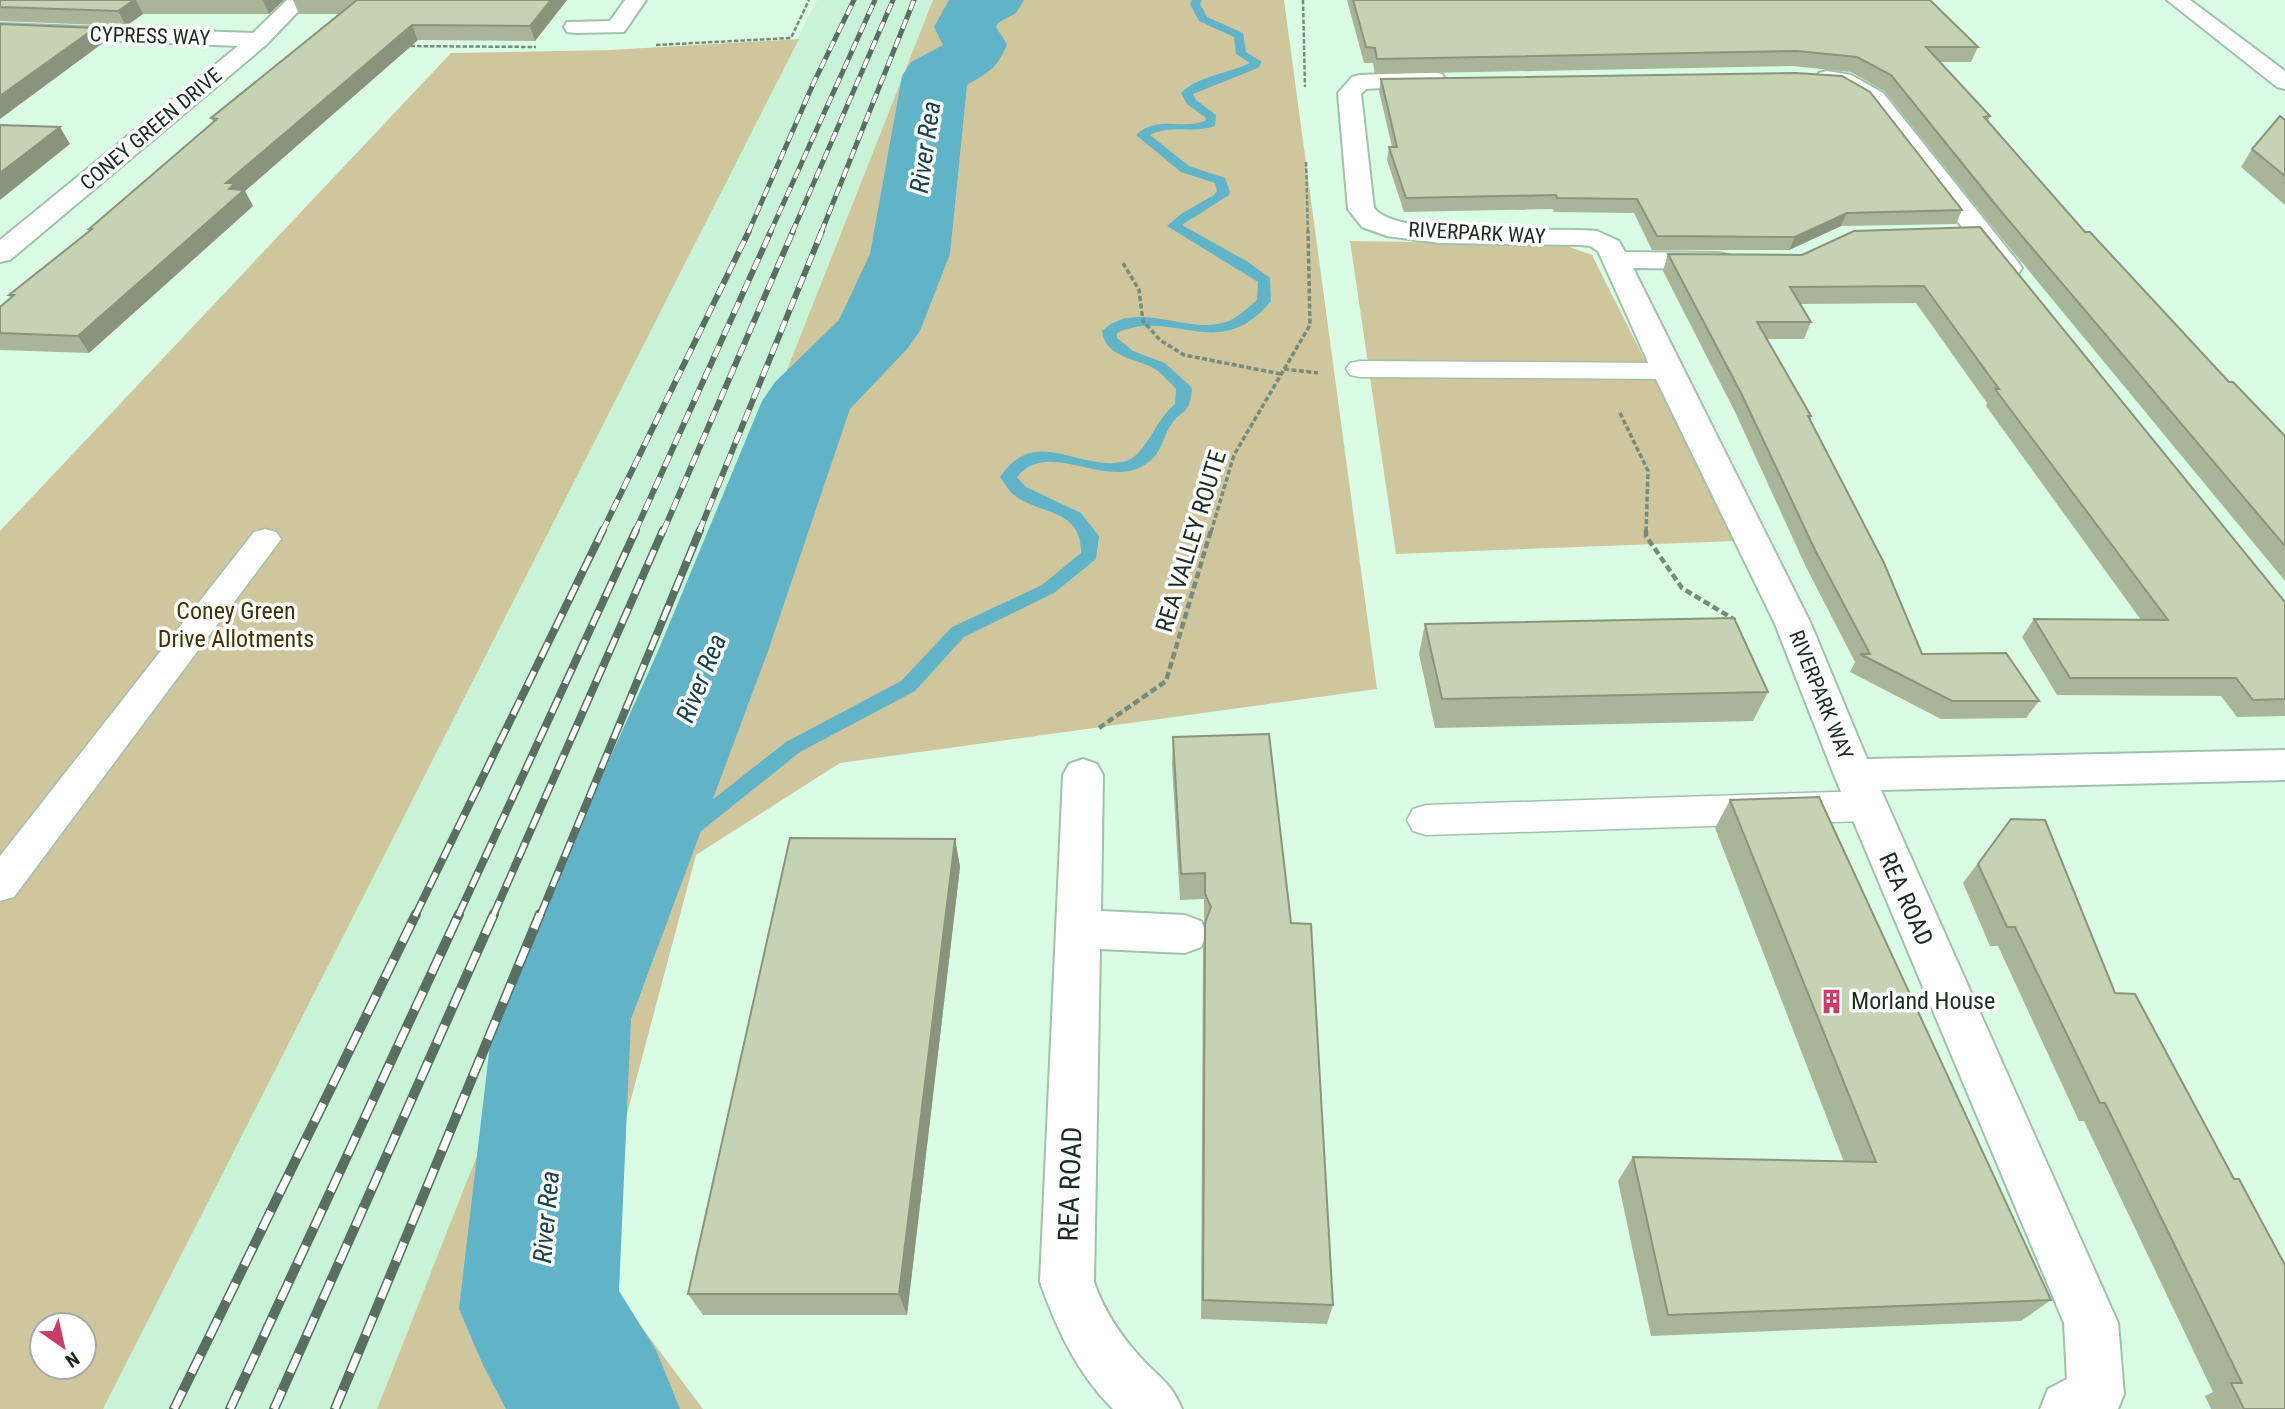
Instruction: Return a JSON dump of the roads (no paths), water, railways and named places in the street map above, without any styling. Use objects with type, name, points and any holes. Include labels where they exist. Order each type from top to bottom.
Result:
[{"type":"street","name":"CONEY GREEN DRIVE","points":[[0,254],[258,40],[299,0]]},
{"type":"street","points":[[575,27],[616,27],[636,0]]},
{"type":"street","points":[[2177,0],[2285,82]]},
{"type":"street","name":"CYPRESS WAY","points":[[0,30],[258,40]]},
{"type":"street","points":[[1805,76],[1843,80],[1875,98],[2024,287]]},
{"type":"street","name":"RIVERPARK WAY","points":[[1458,79],[1374,79],[1360,82],[1349,93],[1361,209],[1371,221],[1404,231],[1437,235],[1589,238],[1609,247],[1667,371],[1793,624],[1860,791]]},
{"type":"street","points":[[1952,234],[1980,233]]},
{"type":"street","points":[[1615,260],[1740,261]]},
{"type":"street","points":[[1860,791],[2285,765]]},
{"type":"street","name":"REA ROAD","points":[[1083,775],[1067,1282],[1087,1333],[1119,1378],[1154,1409]]},
{"type":"street","name":"REA ROAD","points":[[1860,791],[2091,1323],[2096,1394],[2068,1409]]},
{"type":"street","points":[[1077,929],[1185,934]]},
{"type":"lane","points":[[1360,369],[1667,371]]},
{"type":"lane","points":[[0,885],[265,539]]},
{"type":"lane","points":[[1426,820],[1860,791]]},
{"type":"waterway","name":"River Rea","points":[[597,1409],[539,1309],[562,1019],[713,651],[807,401],[877,331],[910,254],[935,76],[970,56],[975,44],[965,27],[972,12],[994,0]]},
{"type":"waterway","points":[[562,1019],[668,846],[793,747],[908,686],[958,632],[1048,589],[1090,555],[1090,536],[1075,517],[1020,491],[1008,477],[1019,464],[1032,457],[1063,458],[1112,468],[1136,463],[1151,450],[1166,421],[1183,406],[1184,388],[1160,366],[1128,354],[1110,339],[1109,331],[1124,324],[1139,322],[1218,329],[1237,323],[1264,301],[1265,281],[1244,265],[1174,226],[1218,198],[1224,192],[1221,181],[1185,169],[1142,135],[1161,127],[1194,128],[1211,123],[1212,117],[1191,102],[1187,93],[1196,87],[1254,66],[1256,62],[1241,54],[1239,35],[1203,19],[1195,4],[1197,0]]},
{"type":"railway","points":[[748,233],[814,82],[854,0]]},
{"type":"railway","points":[[770,233],[875,0]]},
{"type":"railway","points":[[792,233],[893,0]]},
{"type":"railway","points":[[821,233],[914,0]]},
{"type":"railway","points":[[602,532],[749,231]]},
{"type":"railway","points":[[635,532],[771,231]]},
{"type":"railway","points":[[663,532],[793,231]]},
{"type":"railway","points":[[699,532],[822,231]]},
{"type":"railway","points":[[415,916],[603,530]]},
{"type":"railway","points":[[458,916],[636,530]]},
{"type":"railway","points":[[493,916],[663,530]]},
{"type":"railway","points":[[540,916],[700,530]]},
{"type":"railway","points":[[174,1409],[416,914]]},
{"type":"railway","points":[[230,1409],[459,914]]},
{"type":"railway","points":[[274,1409],[494,914]]},
{"type":"railway","points":[[335,1409],[540,914]]},
{"type":"place","name":"Morland House","points":[[1831,1001]]},
{"type":"park label","name":"Coney Green Drive Allotments","points":[[236,625]]}]
